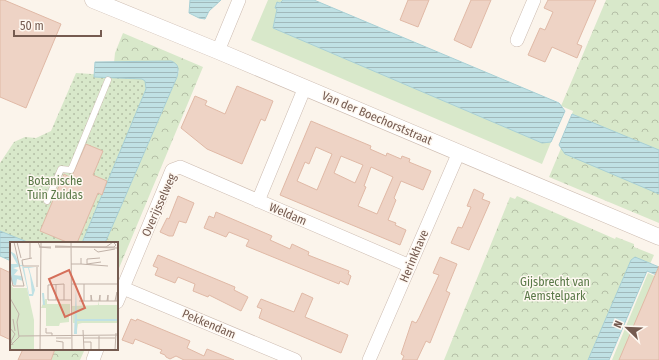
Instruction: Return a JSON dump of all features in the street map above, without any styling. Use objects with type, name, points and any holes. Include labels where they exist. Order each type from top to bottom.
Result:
[{"type":"street","name":"Van der Boechorststraat","points":[[93,0],[218,50],[659,237]]},
{"type":"street","points":[[218,50],[239,0]]},
{"type":"street","points":[[517,40],[534,0]]},
{"type":"street","name":"Weldam","points":[[305,88],[258,201],[410,266]]},
{"type":"street","name":"Herinkhave","points":[[369,360],[459,152]]},
{"type":"street","name":"Overijsselweg","points":[[118,300],[172,170],[180,167],[258,201]]},
{"type":"street","name":"Pekkendam","points":[[123,288],[295,360]]},
{"type":"street","points":[[93,360],[97,350]]},
{"type":"lane","points":[[47,201],[61,169],[71,170],[108,80]]},
{"type":"green space","points":[[268,0],[283,0],[280,3],[277,2],[273,28],[542,143],[551,142],[542,164],[251,40]]},
{"type":"green space","points":[[606,0],[659,0],[659,223],[549,177],[575,115],[572,114],[573,111],[561,106]]},
{"type":"green space","points":[[123,33],[203,67],[118,271],[118,242],[105,242],[179,71],[171,61],[114,63],[115,53]]},
{"type":"green space","name":"Botanische Tuin Zuidas","points":[[148,69],[157,86],[90,242],[25,242],[0,232],[0,163],[14,142],[25,137],[36,138],[51,131],[76,73],[107,75]]},
{"type":"green space","name":"Gijsbrecht van Aemstelpark","points":[[517,196],[615,239],[616,237],[634,244],[634,247],[654,255],[608,360],[444,360],[510,197],[515,199]]},
{"type":"green space","points":[[648,273],[659,278],[659,360],[612,360]]},
{"type":"green space","points":[[55,350],[85,350],[80,360],[51,360]]},
{"type":"water","points":[[190,0],[221,0],[209,11],[205,19],[189,13]]},
{"type":"water","points":[[283,0],[314,0],[559,103],[565,111],[551,142],[542,143],[273,28],[277,2],[280,3]]},
{"type":"water","points":[[171,61],[178,67],[178,72],[105,242],[82,242],[146,89],[145,81],[142,79],[94,77],[95,62]]},
{"type":"water","points":[[572,114],[659,150],[659,194],[565,154],[559,145]]},
{"type":"water","points":[[0,231],[28,242],[10,242],[10,261],[0,256]]},
{"type":"water","points":[[635,257],[659,267],[659,276],[647,271],[609,360],[588,360],[631,260]]},
{"type":"building","points":[[0,0],[4,0],[61,24],[26,108],[0,97]]},
{"type":"building","points":[[408,0],[429,0],[418,27],[400,20]]},
{"type":"building","points":[[471,0],[491,0],[471,48],[454,40]]},
{"type":"building","points":[[548,0],[596,0],[577,44],[582,46],[577,58],[552,47],[545,62],[528,55],[540,28],[545,30],[553,12],[544,8]]},
{"type":"building","points":[[237,86],[273,101],[265,121],[261,119],[242,164],[207,149],[181,128],[195,96],[207,101],[205,105],[225,114]]},
{"type":"building","points":[[311,121],[371,146],[370,149],[386,156],[387,153],[401,159],[402,156],[410,159],[409,162],[431,171],[423,190],[401,181],[394,198],[396,200],[388,220],[396,223],[395,225],[406,230],[400,245],[280,195]],"holes":[[[316,147],[332,154],[317,190],[297,181],[305,162],[309,164]],[[341,156],[363,165],[355,183],[334,173]],[[371,167],[393,177],[377,214],[358,206],[366,187],[364,186]]]},
{"type":"building","points":[[86,144],[103,151],[93,175],[107,181],[102,195],[98,193],[77,242],[67,242],[40,231],[64,174],[71,178]]},
{"type":"building","points":[[474,189],[484,194],[482,199],[490,202],[469,250],[451,243],[458,227],[462,228],[471,207],[467,206]]},
{"type":"building","points":[[178,196],[194,203],[186,223],[179,221],[173,236],[169,236],[160,232],[167,218],[169,219]]},
{"type":"building","points":[[216,212],[272,236],[270,240],[290,249],[292,244],[309,252],[308,255],[349,271],[348,274],[351,276],[348,285],[340,281],[339,284],[246,246],[249,240],[229,232],[226,237],[204,228],[209,216],[214,218]]},
{"type":"building","points":[[158,255],[235,287],[234,290],[248,297],[241,311],[209,295],[208,297],[193,291],[195,284],[178,277],[175,283],[155,275],[158,268],[153,266]]},
{"type":"building","points":[[440,257],[457,264],[446,291],[450,293],[430,343],[426,341],[417,360],[402,360],[404,356],[401,354],[412,321],[416,323],[419,318],[439,275],[433,273]]},
{"type":"building","points":[[659,266],[659,360],[619,360]]},
{"type":"building","points":[[0,268],[10,273],[10,340],[0,335]]},
{"type":"building","points":[[302,293],[313,298],[305,317],[348,335],[341,353],[259,318],[262,309],[257,307],[261,299],[294,312]]},
{"type":"building","points":[[131,319],[136,321],[137,319],[190,341],[187,348],[204,356],[207,349],[234,360],[184,360],[176,356],[170,359],[160,353],[162,350],[135,339],[133,344],[122,340]]},
{"type":"building","points":[[23,350],[55,350],[51,360],[18,360]]}]
